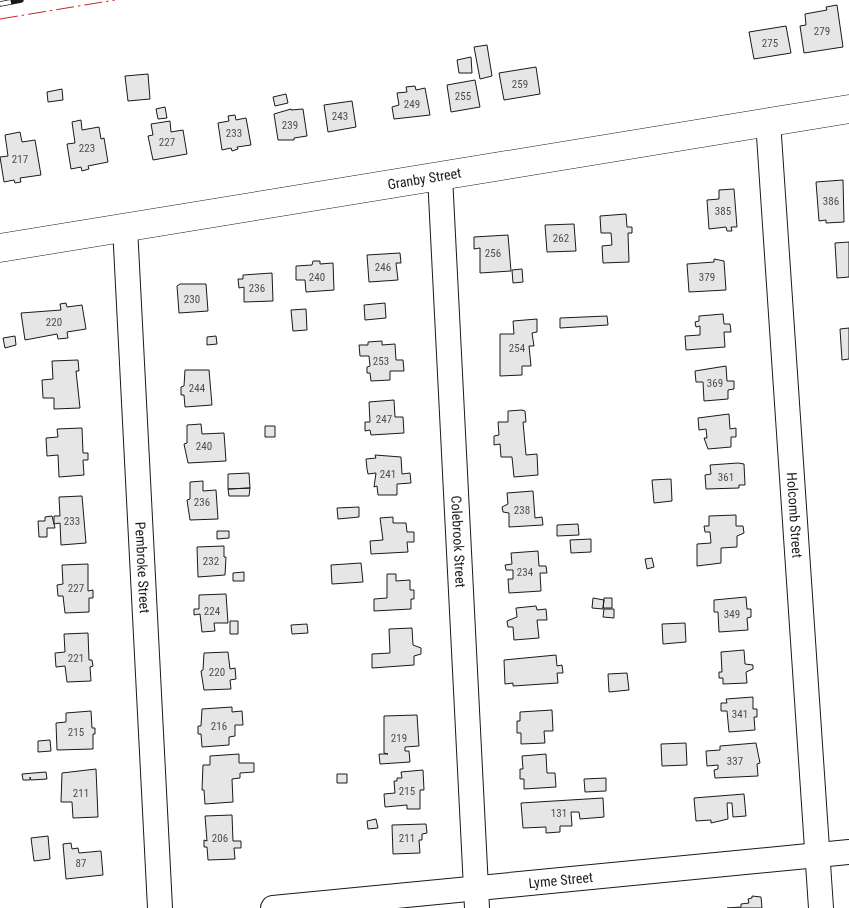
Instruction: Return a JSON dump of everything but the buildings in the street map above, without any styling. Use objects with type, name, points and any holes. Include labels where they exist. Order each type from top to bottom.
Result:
[{"type":"main road","name":"Granby Street","points":[[0,248],[849,109]]},
{"type":"street","name":"Holcomb Street","points":[[768,121],[821,908]]},
{"type":"street","name":"Colebrook Street","points":[[440,176],[476,898]]},
{"type":"street","name":"Pembroke Street","points":[[125,227],[160,908]]},
{"type":"street","name":"Lyme Street","points":[[273,908],[476,898],[849,852]]},
{"type":"railway","points":[[0,4],[21,0]]},
{"type":"power","points":[[0,19],[115,0]]}]
